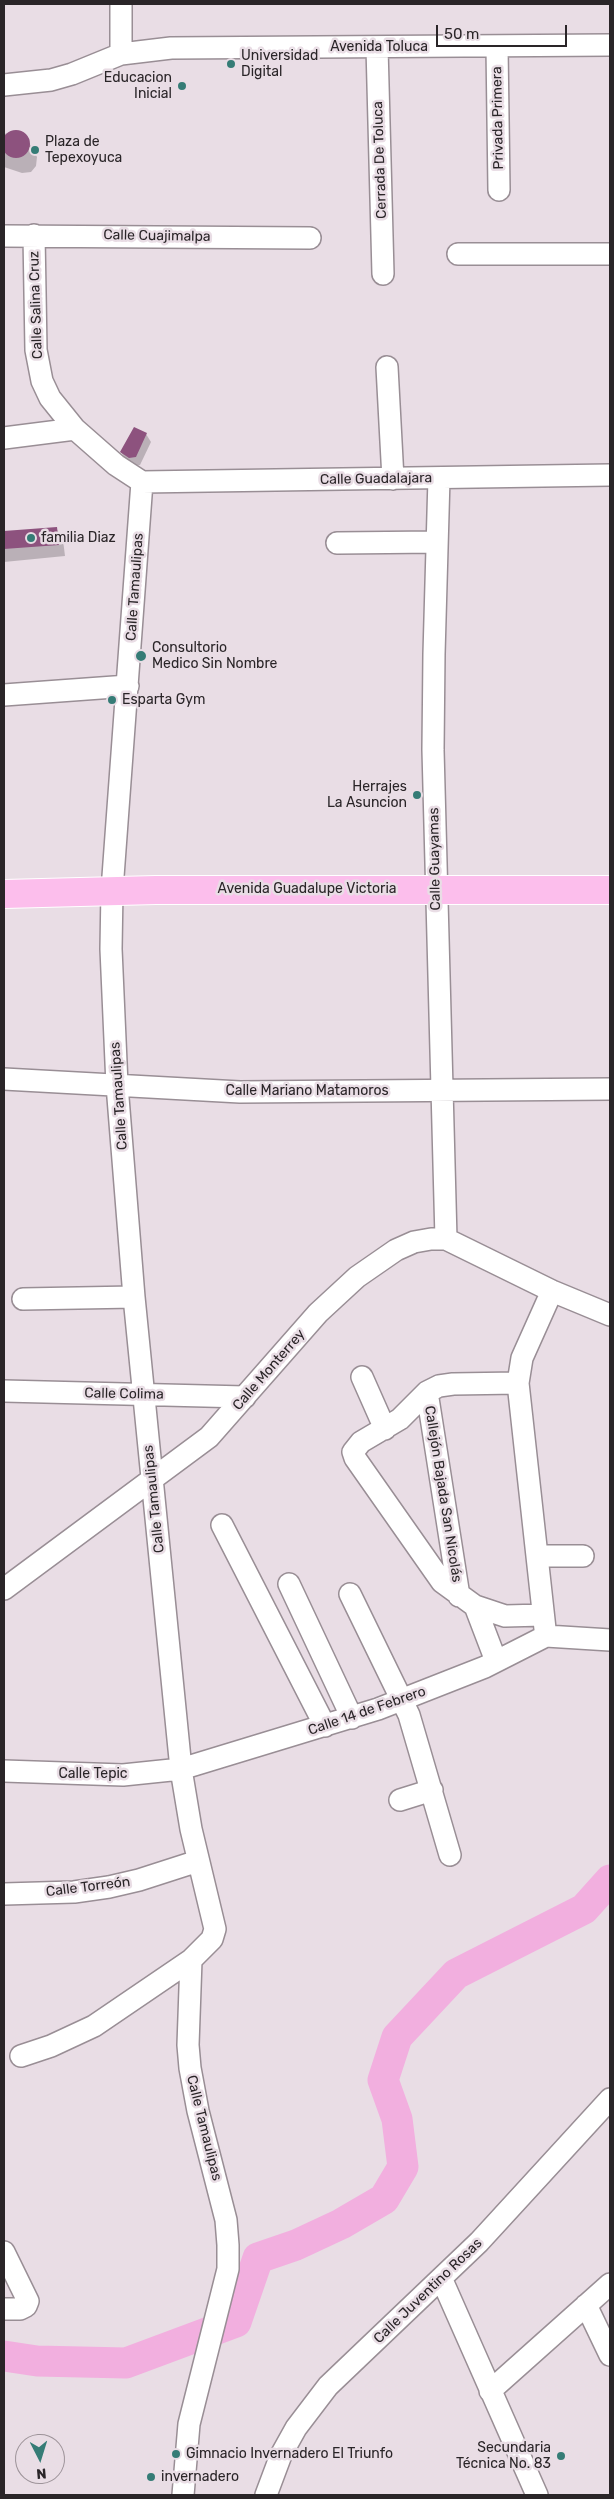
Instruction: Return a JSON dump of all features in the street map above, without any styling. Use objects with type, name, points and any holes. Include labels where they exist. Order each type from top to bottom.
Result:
[{"type":"main road","name":"Avenida Guadalupe Victoria","points":[[4,894],[112,890],[436,888],[610,890]]},
{"type":"street","points":[[120,4],[121,54]]},
{"type":"street","name":"Avenida Toluca","points":[[4,85],[51,80],[72,74],[121,54],[179,47],[497,47],[610,44]]},
{"type":"street","name":"Cerrada De Toluca","points":[[377,47],[383,274]]},
{"type":"street","name":"Privada Primera","points":[[497,47],[499,190]]},
{"type":"street","name":"Calle Salina Cruz","points":[[34,235],[38,365],[50,398],[75,429],[116,466],[142,482]]},
{"type":"street","name":"Calle Cuajimalpa","points":[[4,236],[310,238]]},
{"type":"street","points":[[458,254],[610,254]]},
{"type":"street","points":[[386,366],[393,479]]},
{"type":"street","points":[[4,438],[75,429]]},
{"type":"street","name":"Calle Guadalajara","points":[[142,482],[610,475]]},
{"type":"street","name":"Calle Guayamas","points":[[440,478],[433,698],[436,888],[444,1091],[446,1239]]},
{"type":"street","name":"Calle Tamaulipas","points":[[142,482],[112,890],[111,948],[117,1085],[134,1297],[181,1769],[198,1861],[215,1929],[212,1939],[191,1960],[188,2045],[190,2068],[198,2111],[226,2220],[228,2245],[228,2269],[202,2366],[189,2424],[183,2495]]},
{"type":"street","points":[[337,543],[437,542]]},
{"type":"street","points":[[4,696],[128,686]]},
{"type":"street","name":"Calle Mariano Matamoros","points":[[4,1079],[240,1092],[610,1089]]},
{"type":"street","points":[[446,1239],[552,1291],[610,1315]]},
{"type":"street","name":"Calle Monterrey","points":[[4,1589],[152,1482],[209,1438],[318,1313],[357,1277],[396,1250],[414,1242],[446,1239]]},
{"type":"street","points":[[552,1291],[522,1358],[518,1383],[546,1636],[610,1640]]},
{"type":"street","points":[[23,1299],[134,1297]]},
{"type":"street","points":[[362,1377],[385,1429]]},
{"type":"street","points":[[518,1383],[439,1386],[428,1392],[400,1419],[355,1447],[353,1452],[355,1458],[426,1562],[442,1582],[467,1601],[505,1616],[543,1615]]},
{"type":"street","name":"Calle Colima","points":[[4,1391],[245,1397]]},
{"type":"street","name":"Callejón Bajada San Nicolás","points":[[428,1392],[467,1601],[496,1662]]},
{"type":"street","points":[[222,1525],[325,1726]]},
{"type":"street","points":[[537,1556],[583,1556]]},
{"type":"street","points":[[289,1584],[352,1718]]},
{"type":"street","points":[[350,1594],[402,1700],[415,1732],[450,1855]]},
{"type":"street","name":"Calle 14 de Febrero","points":[[181,1769],[352,1718],[402,1700],[496,1662],[546,1636]]},
{"type":"street","name":"Calle Tepic","points":[[4,1771],[123,1775],[181,1769]]},
{"type":"street","points":[[400,1800],[432,1790]]},
{"type":"street","name":"Calle Torreón","points":[[4,1894],[74,1892],[109,1887],[139,1880],[198,1861]]},
{"type":"street","points":[[21,2056],[58,2043],[94,2026],[191,1960]]},
{"type":"street","name":"Calle Juventino Rosas","points":[[266,2495],[281,2455],[310,2407],[328,2386],[442,2280],[610,2099]]},
{"type":"street","points":[[584,2128],[610,2125]]},
{"type":"street","points":[[4,2252],[28,2301],[26,2306],[12,2309]]},
{"type":"street","points":[[442,2280],[536,2495]]},
{"type":"street","points":[[490,2391],[610,2284]]},
{"type":"street","points":[[586,2305],[610,2355]]},
{"type":"building","points":[[16,130],[26,134],[30,144],[26,154],[16,158],[6,154],[2,144],[6,134]]},
{"type":"building","points":[[134,427],[147,433],[136,457],[129,458],[120,452]]},
{"type":"building","name":"familia Diaz","points":[[57,527],[59,545],[4,549],[4,531]]},
{"type":"waterway","points":[[4,2356],[37,2361],[126,2363],[236,2322],[258,2258],[296,2245],[341,2224],[384,2199],[403,2167],[397,2119],[383,2080],[397,2037],[456,1974],[584,1909],[610,1880]]},
{"type":"place","name":"Universidad Digital","points":[[231,64]]},
{"type":"place","name":"Educacion Inicial","points":[[182,86]]},
{"type":"place","name":"Plaza de Tepexoyuca","points":[[35,150]]},
{"type":"place","name":"familia Diaz","points":[[31,538]]},
{"type":"place","name":"Consultorio Medico Sin Nombre","points":[[141,656]]},
{"type":"place","name":"Esparta Gym","points":[[112,700]]},
{"type":"place","name":"Herrajes La Asuncion","points":[[417,795]]},
{"type":"place","name":"Gimnacio Invernadero El Triunfo","points":[[176,2454]]},
{"type":"place","name":"Secundaria Técnica No. 83","points":[[561,2456]]},
{"type":"place","name":"invernadero","points":[[151,2477]]}]
